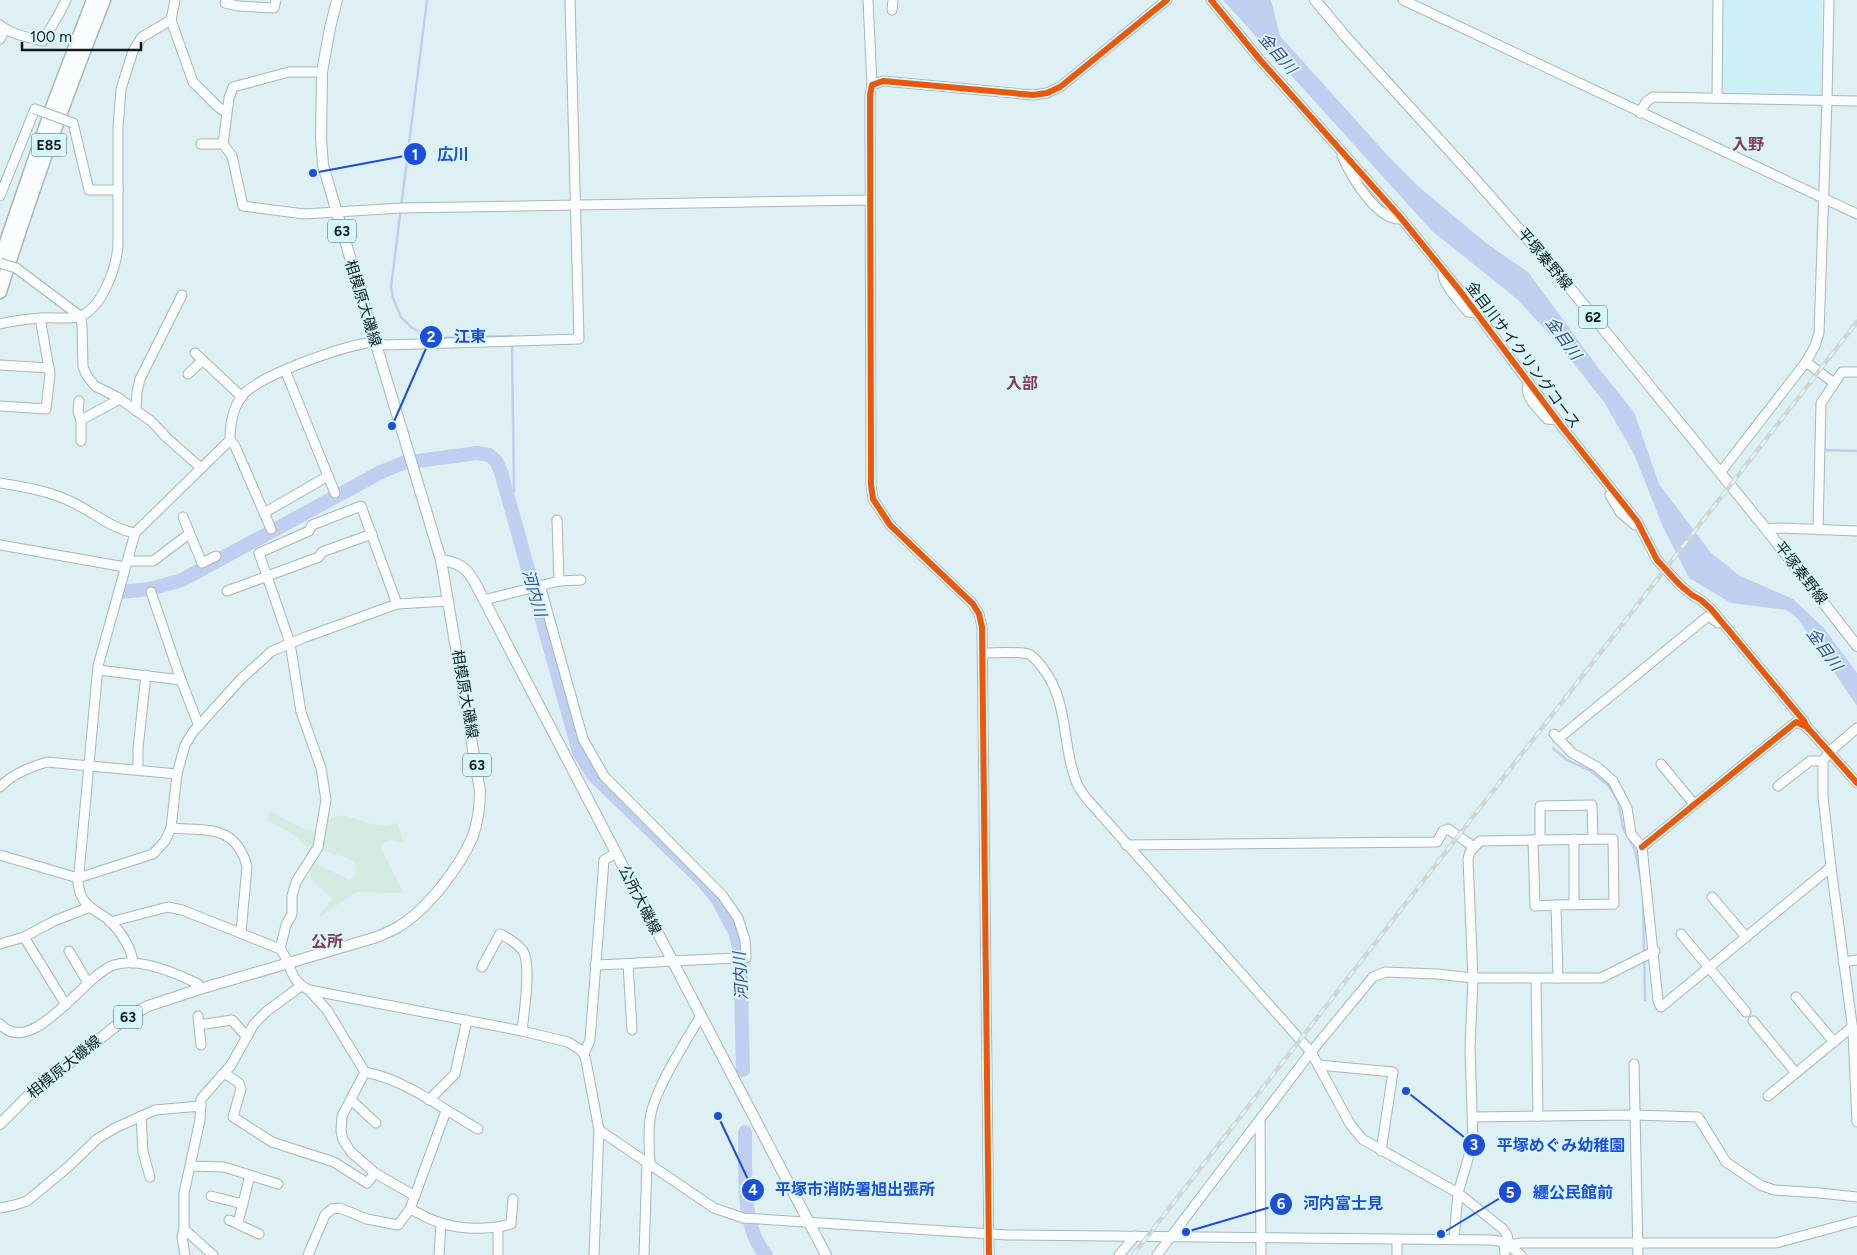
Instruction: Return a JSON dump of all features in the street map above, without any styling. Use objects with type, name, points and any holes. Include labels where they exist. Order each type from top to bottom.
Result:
[{"type":"highway","name":"E85","points":[[0,261],[53,105],[93,0]]},
{"type":"highway","name":"E85","points":[[0,292],[63,108],[104,0]]},
{"type":"main road","name":"相模原大磯線","points":[[0,1124],[30,1094],[126,1018],[148,1006],[377,937],[403,924],[432,899],[461,858],[473,835],[480,810],[480,791],[441,560],[323,165],[321,139],[322,72],[337,0]]},
{"type":"main road","name":"平塚秦野線","points":[[1315,0],[1345,36],[1544,257],[1766,529],[1857,646]]},
{"type":"main road","name":"公所大磯線","points":[[441,560],[460,564],[470,575],[484,600],[826,1255]]},
{"type":"street","points":[[0,39],[3,27],[22,36],[43,41],[66,0]]},
{"type":"street","points":[[175,0],[171,20],[192,82],[218,107],[226,112]]},
{"type":"street","points":[[225,3],[238,6],[274,8],[276,0]]},
{"type":"street","points":[[278,544],[235,446],[230,440],[230,425],[242,397],[254,385],[285,370],[342,349],[375,342],[385,344],[578,339],[570,0]]},
{"type":"street","points":[[868,0],[872,84],[870,94],[869,200],[871,485],[874,499],[890,525],[973,604],[979,614],[982,627],[987,981],[988,1255]]},
{"type":"street","points":[[892,0],[892,10]]},
{"type":"street","points":[[872,84],[883,81],[1033,95],[1047,93],[1060,87],[1167,0]]},
{"type":"street","name":"金目川サイクリングコース","points":[[1210,0],[1340,149],[1343,158],[1364,193],[1388,217],[1401,219],[1444,270],[1442,277],[1454,295],[1468,312],[1477,313],[1529,382],[1527,394],[1547,418],[1557,420],[1610,487],[1610,495],[1620,512],[1634,525],[1640,527],[1657,560],[1680,585],[1706,605],[1728,631]]},
{"type":"street","points":[[1403,0],[1857,214]]},
{"type":"street","points":[[1717,98],[1718,0]]},
{"type":"street","points":[[1720,473],[1806,362],[1819,334],[1829,0]]},
{"type":"street","points":[[0,324],[15,320],[80,316],[92,308],[110,279],[116,263],[118,128],[121,89],[125,71],[133,51],[142,37],[156,27],[171,20]]},
{"type":"street","points":[[322,72],[289,72],[233,87],[226,112],[223,144],[232,156],[243,206],[304,214],[401,208],[869,200]]},
{"type":"street","points":[[1640,113],[1646,102],[1653,97],[1857,101]]},
{"type":"street","points":[[0,196],[35,110],[73,123],[89,190],[118,190]]},
{"type":"street","points":[[201,144],[223,144]]},
{"type":"street","points":[[0,261],[16,268],[80,316],[83,366],[87,376],[95,386],[120,399],[151,421],[201,468]]},
{"type":"street","points":[[136,410],[140,378],[182,295]]},
{"type":"street","points":[[0,406],[46,409],[49,368],[40,318]]},
{"type":"street","points":[[195,353],[242,397]]},
{"type":"street","points":[[188,374],[203,360]]},
{"type":"street","points":[[1806,362],[1834,383]]},
{"type":"street","points":[[0,365],[49,368]]},
{"type":"street","points":[[285,370],[335,493]]},
{"type":"street","points":[[1818,530],[1821,402],[1842,372],[1857,372]]},
{"type":"street","points":[[81,420],[120,399]]},
{"type":"street","points":[[79,401],[78,412],[81,420],[81,441]]},
{"type":"street","points":[[133,963],[133,957],[125,941],[110,922],[90,907],[82,898],[78,884],[98,670],[135,532],[230,440]]},
{"type":"street","points":[[264,513],[328,476]]},
{"type":"street","points":[[0,483],[51,493],[74,503],[124,531],[135,532]]},
{"type":"street","points":[[280,949],[286,926],[292,914],[292,896],[296,882],[318,847],[326,800],[321,768],[300,712],[290,643],[259,553],[309,532],[312,525],[361,506],[397,604]]},
{"type":"street","points":[[183,517],[202,563],[216,556]]},
{"type":"street","points":[[557,520],[559,581]]},
{"type":"street","points":[[1766,529],[1857,531]]},
{"type":"street","points":[[0,545],[126,564],[153,561],[189,534]]},
{"type":"street","points":[[227,591],[318,558],[322,552],[372,534]]},
{"type":"street","points":[[484,600],[559,581],[580,580]]},
{"type":"street","points":[[536,586],[583,739],[595,761],[604,776],[722,895],[738,918],[745,940],[746,958],[686,959],[672,962],[595,965]]},
{"type":"street","points":[[151,592],[199,726]]},
{"type":"street","points":[[0,855],[78,878],[153,854],[165,840],[171,828],[177,774],[185,745],[193,732],[241,679],[272,651],[397,604],[448,601]]},
{"type":"street","points":[[1831,867],[1661,1007],[1658,1001],[1642,847],[1631,834],[1627,808],[1613,781],[1597,767],[1572,754],[1556,737],[1707,617],[1710,617],[1728,631],[1808,728],[1831,750],[1857,783]]},
{"type":"street","points":[[982,653],[1027,654],[1034,657],[1054,683],[1060,700],[1073,770],[1079,787],[1087,799],[1311,1052],[1350,1124],[1362,1139],[1458,1193],[1503,1229],[1507,1235],[1505,1255]]},
{"type":"street","points":[[98,670],[181,680]]},
{"type":"street","points":[[138,770],[138,748],[146,675]]},
{"type":"street","points":[[1642,847],[1796,722],[1808,728]]},
{"type":"street","points":[[1857,728],[1831,750],[1823,762],[1823,797],[1852,1027],[1857,1122]]},
{"type":"street","points":[[1778,786],[1810,761],[1823,762]]},
{"type":"street","points":[[0,787],[8,779],[34,766],[47,762],[177,774]]},
{"type":"street","points":[[1661,764],[1694,804]]},
{"type":"street","points":[[1454,1239],[1458,1193],[1473,1142],[1470,1048],[1473,978],[1468,859],[1470,852],[1480,841],[1536,840],[1574,839],[1593,839],[1613,839],[1614,904],[1535,906],[1536,840],[1540,806],[1592,805],[1593,839]]},
{"type":"street","points":[[171,828],[223,833],[231,838],[244,856],[247,866],[241,933]]},
{"type":"street","points":[[1126,845],[1437,842],[1443,832],[1448,829],[1474,847]]},
{"type":"street","points":[[1574,839],[1574,905]]},
{"type":"street","points":[[584,1054],[590,1040],[604,860],[616,853]]},
{"type":"street","points":[[1712,897],[1746,937]]},
{"type":"street","points":[[1556,905],[1558,978]]},
{"type":"street","points":[[0,944],[24,937],[54,921],[90,907]]},
{"type":"street","points":[[110,922],[168,908],[182,910],[280,949],[284,954],[287,964],[305,988],[327,1010],[364,1072],[380,1075],[399,1082],[478,1129]]},
{"type":"street","points":[[482,967],[500,934],[506,936],[524,953],[527,978],[522,1031]]},
{"type":"street","points":[[1680,934],[1746,1012]]},
{"type":"street","points":[[24,937],[66,1005]]},
{"type":"street","points":[[69,951],[88,983]]},
{"type":"street","points":[[1157,1255],[1260,1122],[1311,1052],[1373,977],[1385,972],[1473,978],[1601,978],[1654,951]]},
{"type":"street","points":[[1843,962],[1857,960]]},
{"type":"street","points":[[0,1024],[4,1029],[17,1033],[26,1033],[39,1026],[66,1005],[102,971],[115,964],[133,963],[169,970],[198,984],[200,989]]},
{"type":"street","points":[[628,964],[632,1030]]},
{"type":"street","points":[[1536,978],[1538,1116]]},
{"type":"street","points":[[185,1255],[182,1236],[184,1229],[184,1193],[200,1120],[201,1099],[231,1065],[254,1024],[267,1010],[305,988],[522,1031],[568,1042],[579,1049],[584,1054],[594,1094],[599,1130],[594,1255]]},
{"type":"street","points":[[1796,997],[1834,1042]]},
{"type":"street","points":[[644,1255],[649,1164],[648,1134],[652,1110],[672,1066],[701,1015]]},
{"type":"street","points":[[201,1045],[198,1020],[232,1020],[247,1038]]},
{"type":"street","points":[[429,1100],[455,1074],[467,1020]]},
{"type":"street","points":[[1753,1021],[1796,1073]]},
{"type":"street","points":[[1768,1096],[1852,1027]]},
{"type":"street","points":[[1318,1064],[1393,1072],[1381,1151]]},
{"type":"street","points":[[1634,1064],[1638,1255]]},
{"type":"street","points":[[364,1072],[342,1116],[340,1131],[343,1140],[351,1152],[374,1173],[415,1196]]},
{"type":"street","points":[[224,1073],[239,1083],[241,1089],[233,1117],[272,1142],[334,1162],[367,1183],[374,1173]]},
{"type":"street","points":[[351,1100],[376,1123]]},
{"type":"street","points":[[0,1208],[27,1200],[97,1140],[142,1116],[155,1110],[200,1106]]},
{"type":"street","points":[[308,1255],[325,1215],[332,1210],[340,1208],[367,1219],[398,1225],[410,1209],[446,1111]]},
{"type":"street","points":[[1473,1117],[1634,1115],[1698,1117],[1726,1162],[1760,1185],[1774,1190],[1857,1197]]},
{"type":"street","points":[[142,1116],[143,1152],[150,1177]]},
{"type":"street","points":[[1260,1122],[1261,1255]]},
{"type":"street","points":[[599,1130],[714,1208],[743,1218],[758,1220],[808,1221],[988,1233],[1261,1239],[1454,1239],[1507,1244],[1776,1242],[1857,1221]]},
{"type":"street","points":[[191,1166],[224,1167],[278,1184]]},
{"type":"street","points":[[250,1175],[243,1204],[234,1221],[260,1234]]},
{"type":"street","points":[[211,1196],[243,1204]]},
{"type":"street","points":[[410,1209],[442,1223],[460,1227],[498,1228],[511,1224],[513,1199]]},
{"type":"street","points":[[439,1255],[442,1223]]},
{"type":"street","points":[[498,1228],[498,1255]]},
{"type":"street","points":[[184,1229],[213,1255]]},
{"type":"street","points":[[1119,1255],[1135,1236]]},
{"type":"street","points":[[1397,1240],[1397,1255]]},
{"type":"street","points":[[1507,1244],[1521,1255]]},
{"type":"shaded area","points":[[1721,0],[1822,0],[1821,96],[1720,95]]},
{"type":"green space","points":[[270,811],[305,830],[315,831],[332,818],[339,816],[351,817],[377,825],[397,823],[404,843],[390,840],[384,842],[381,848],[403,893],[356,892],[318,918],[332,898],[311,880],[311,868],[314,863],[350,880],[356,873],[356,864],[348,858],[308,847],[291,833],[267,820]]},
{"type":"water","name":"金目川","points":[[1223,0],[1271,0],[1280,36],[1389,157],[1419,187],[1486,243],[1528,272],[1600,370],[1634,412],[1659,484],[1711,553],[1740,576],[1793,599],[1824,628],[1857,673],[1857,706],[1798,619],[1786,610],[1731,603],[1689,578],[1663,527],[1634,454],[1604,402],[1555,340],[1517,299],[1432,231]]},
{"type":"waterway","points":[[427,0],[391,287],[393,298],[401,317],[411,327],[425,335],[435,338],[512,336],[512,339]]},
{"type":"waterway","points":[[508,496],[514,491],[512,344]]},
{"type":"waterway","points":[[1824,450],[1857,451]]},
{"type":"waterway","name":"河内川","points":[[122,592],[150,589],[182,580],[381,472],[403,463],[477,453],[489,455],[496,461],[501,472],[579,752],[593,775],[701,879],[717,898],[735,932],[740,951],[743,1070]]},
{"type":"waterway","points":[[1553,748],[1567,760],[1589,770],[1608,785],[1618,801],[1623,828],[1635,850],[1642,885]]},
{"type":"waterway","points":[[1643,898],[1645,1000]]},
{"type":"waterway","name":"河内川","points":[[745,1132],[745,1180],[748,1213],[752,1229],[766,1255]]},
{"type":"railway","points":[[1133,1255],[1857,322]]},
{"type":"cycle path","points":[[989,1255],[982,627],[979,614],[973,604],[890,525],[873,499],[871,485],[870,95],[872,85],[883,81],[1033,95],[1047,93],[1060,87],[1167,0]]},
{"type":"cycle path","points":[[1211,0],[1261,61],[1401,218],[1460,291],[1563,428],[1637,521],[1657,560],[1680,585],[1711,609],[1804,721],[1808,729]]},
{"type":"cycle path","points":[[1642,847],[1796,722],[1807,727],[1857,783]]},
{"type":"place","name":"広川","points":[[313,173]]},
{"type":"place","name":"江東","points":[[392,426]]},
{"type":"place","name":"平塚めぐみ幼稚園","points":[[1406,1091]]},
{"type":"place","name":"平塚市消防署旭出張所","points":[[718,1116]]},
{"type":"place","name":"河内富士見","points":[[1186,1232]]},
{"type":"place","name":"纒公民館前","points":[[1441,1234]]},
{"type":"district","name":"入野","points":[[1748,144]]},
{"type":"district","name":"入部","points":[[1022,383]]},
{"type":"district","name":"公所","points":[[327,941]]}]
